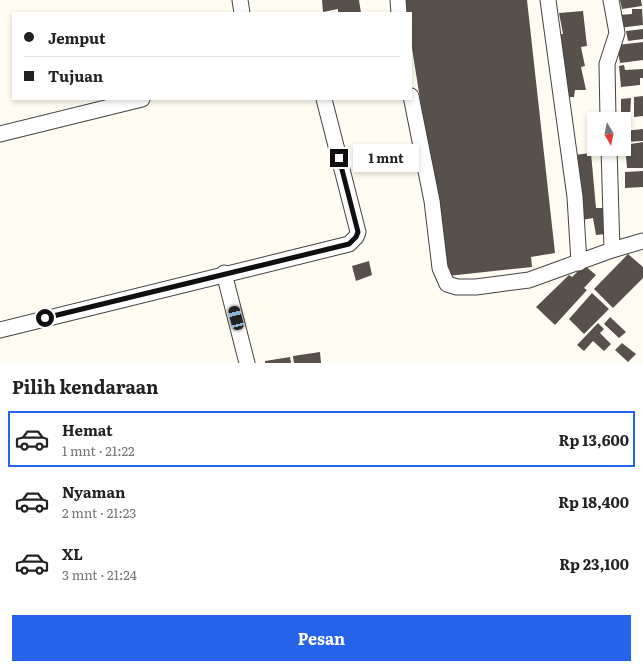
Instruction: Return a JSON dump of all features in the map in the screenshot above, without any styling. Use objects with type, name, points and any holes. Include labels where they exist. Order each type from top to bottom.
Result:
[{"type":"lane","points":[[240,0],[242,12]]},
{"type":"lane","points":[[398,0],[399,12]]},
{"type":"lane","points":[[548,0],[575,197],[579,263]]},
{"type":"lane","points":[[608,112],[607,64],[617,34],[611,0]]},
{"type":"lane","points":[[0,134],[138,100]]},
{"type":"lane","points":[[0,330],[224,273],[349,244],[356,237],[358,232],[324,100]]},
{"type":"lane","points":[[412,100],[432,201],[440,268],[447,284],[457,287],[476,287],[529,280],[612,250],[643,241]]},
{"type":"lane","points":[[609,156],[612,250]]},
{"type":"lane","points":[[224,273],[247,363]]},
{"type":"building","points":[[322,0],[359,0],[361,12],[338,12],[338,9],[323,12]]},
{"type":"building","points":[[404,0],[527,0],[555,253],[531,257],[532,267],[448,276],[412,48],[412,12],[406,12]]},
{"type":"building","points":[[620,0],[641,0],[642,6],[622,9]]},
{"type":"building","points":[[632,9],[642,9],[643,25],[619,28],[618,15],[632,14]]},
{"type":"building","points":[[583,11],[587,46],[581,47],[585,66],[581,67],[586,90],[575,90],[574,97],[566,97],[557,34],[563,34],[559,13]]},
{"type":"building","points":[[643,29],[643,39],[628,41],[626,31]]},
{"type":"building","points":[[643,42],[643,60],[620,63],[617,45]]},
{"type":"building","points":[[624,65],[625,70],[643,69],[643,78],[640,78],[640,85],[621,87],[619,66]]},
{"type":"building","points":[[643,96],[643,116],[634,117],[634,97]]},
{"type":"building","points":[[631,98],[630,112],[621,112],[621,99]]},
{"type":"building","points":[[643,129],[643,141],[631,142],[631,130]]},
{"type":"building","points":[[643,142],[643,168],[627,168],[626,156],[631,156],[631,144]]},
{"type":"building","points":[[587,153],[587,156],[591,156],[596,208],[603,208],[605,234],[596,235],[593,218],[582,220],[574,155]]},
{"type":"building","points":[[643,171],[643,187],[625,188],[625,172]]},
{"type":"building","points":[[628,254],[643,267],[643,278],[613,308],[594,289]]},
{"type":"building","points":[[369,261],[372,275],[356,281],[352,266]]},
{"type":"building","points":[[584,265],[596,275],[584,288],[587,290],[555,325],[536,307],[569,275],[572,277]]},
{"type":"building","points":[[592,293],[609,309],[584,334],[569,319]]},
{"type":"building","points":[[610,317],[626,332],[619,338],[604,324]]},
{"type":"building","points":[[598,323],[604,329],[600,333],[611,344],[604,351],[593,341],[584,351],[577,345]]},
{"type":"building","points":[[622,343],[636,354],[628,362],[615,350]]},
{"type":"building","points":[[320,352],[321,363],[294,363],[293,356]]},
{"type":"building","points":[[290,357],[291,363],[265,363],[265,361]]},
{"type":"route","points":[[45,318],[224,273],[349,244],[356,237],[358,232],[339,158]]}]
